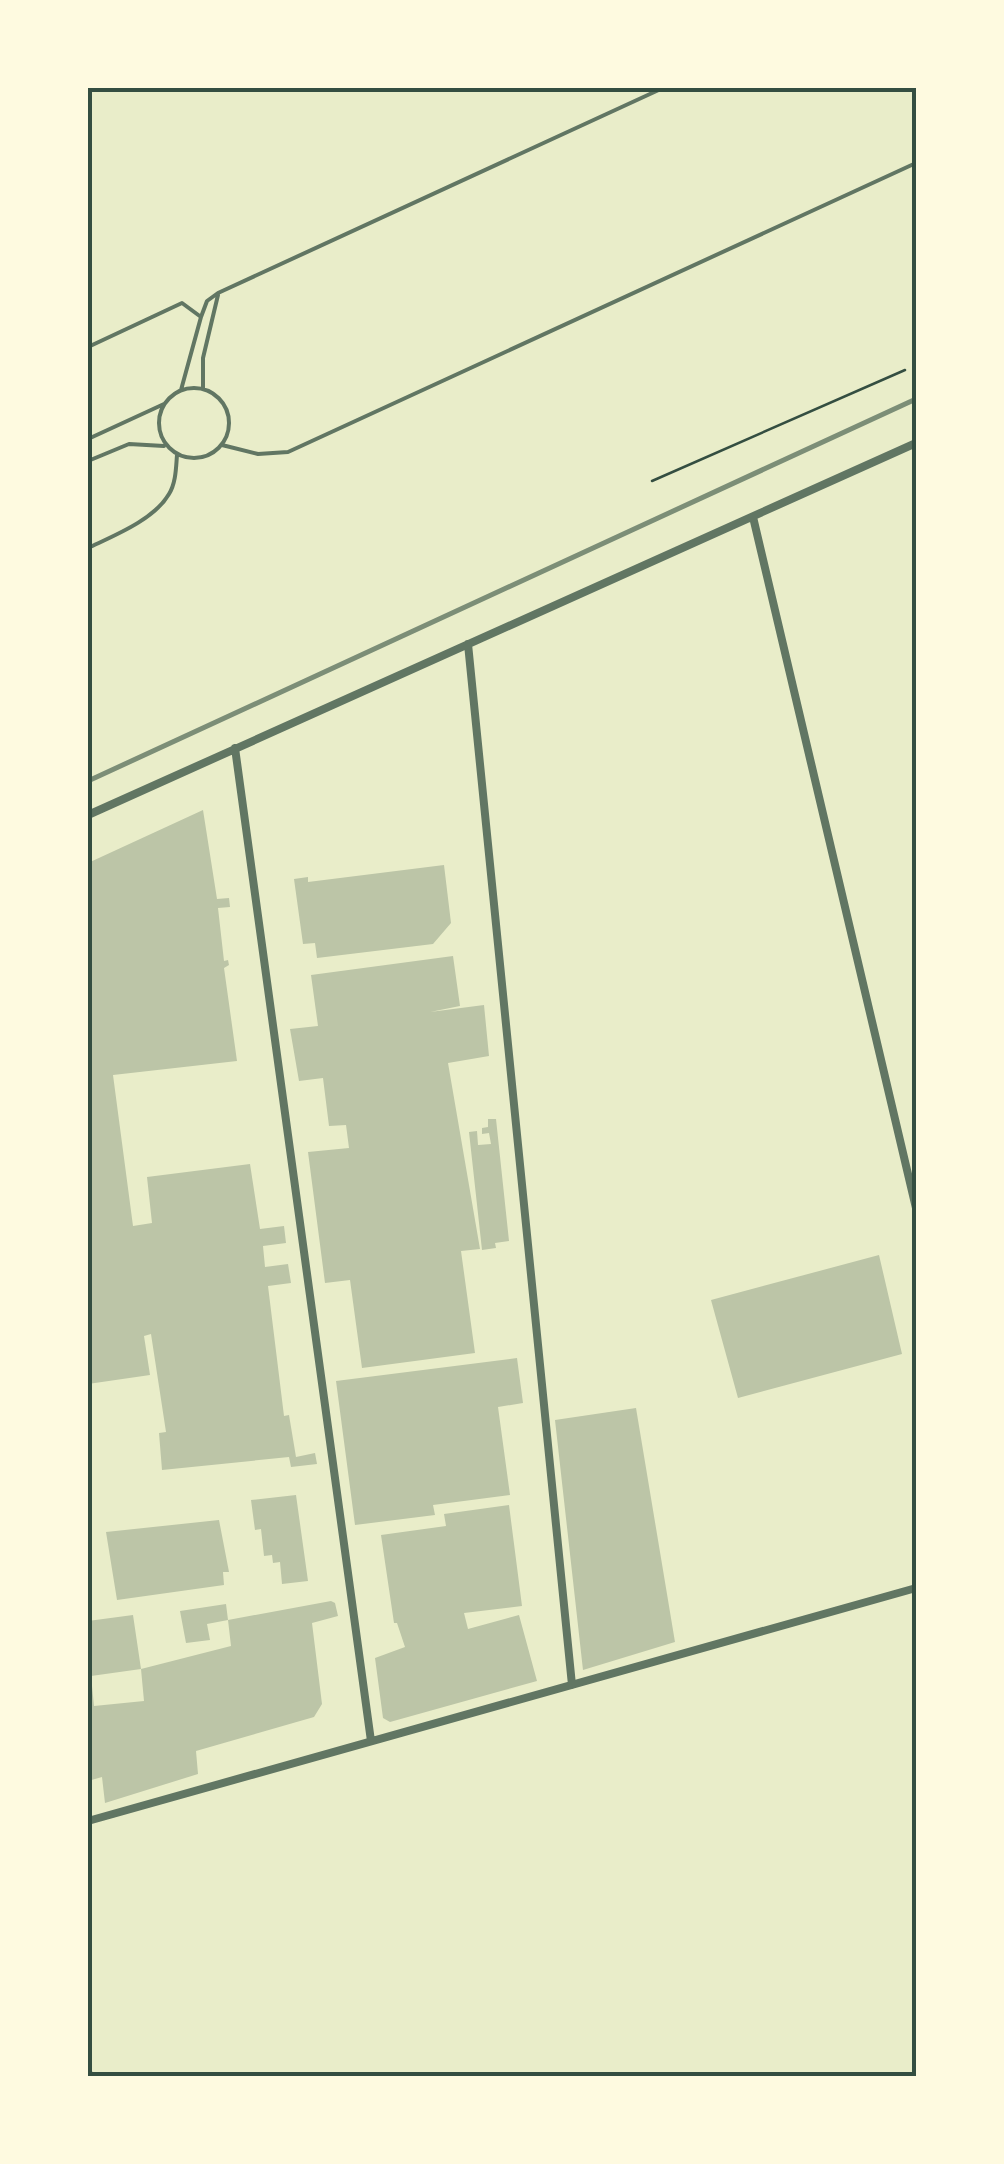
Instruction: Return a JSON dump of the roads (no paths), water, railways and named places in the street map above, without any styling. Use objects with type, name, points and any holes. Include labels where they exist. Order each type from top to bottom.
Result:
[{"type":"street","points":[[88,815],[916,443]]},
{"type":"street","points":[[753,517],[916,1208]]},
{"type":"street","points":[[468,644],[572,1685]]},
{"type":"street","points":[[236,748],[371,1741]]},
{"type":"street","points":[[88,1821],[916,1588]]},
{"type":"lane","points":[[181,390],[207,301],[218,293],[663,88]]},
{"type":"lane","points":[[222,446],[258,454],[288,452],[916,162]]},
{"type":"lane","points":[[203,388],[203,358],[218,293]]},
{"type":"lane","points":[[88,346],[182,303],[201,317]]},
{"type":"lane","points":[[88,439],[164,404],[181,390],[203,388],[222,400],[228,410],[228,435],[222,446],[201,458],[177,454],[167,447],[129,444],[88,461]]},
{"type":"lane","points":[[164,404],[158,425],[167,447]]},
{"type":"lane","points":[[88,548],[147,515],[169,496],[177,454]]},
{"type":"railway","points":[[88,781],[916,399]]}]
